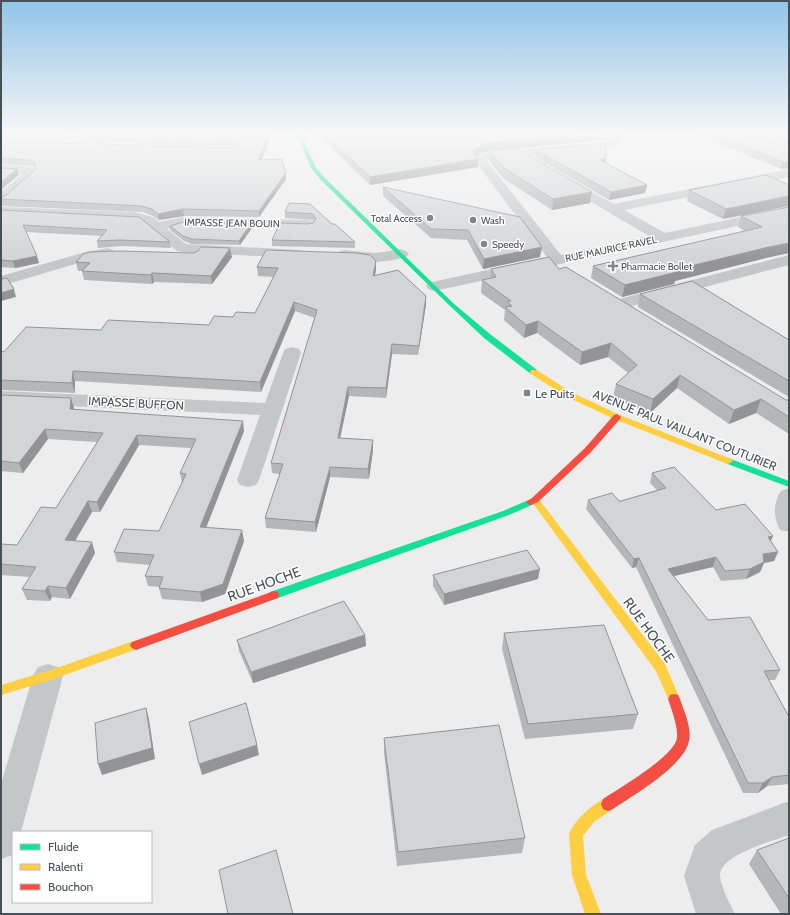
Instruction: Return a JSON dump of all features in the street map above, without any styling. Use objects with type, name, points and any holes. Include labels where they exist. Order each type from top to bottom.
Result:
[{"type":"street","points":[[1,198],[28,177]]},
{"type":"street","name":"AVENUE PAUL VAILLANT COUTURIER","points":[[321,177],[451,304],[487,336],[524,365],[568,394],[617,417],[789,484]]},
{"type":"street","points":[[493,177],[559,265]]},
{"type":"street","points":[[557,177],[663,238]]},
{"type":"street","points":[[612,208],[770,177]]},
{"type":"street","points":[[1,211],[136,216],[148,220],[182,248],[307,256],[169,254]]},
{"type":"street","name":"RUE MAURICE RAVEL","points":[[434,286],[559,265],[663,238],[786,213]]},
{"type":"street","name":"IMPASSE JEAN BOUIN","points":[[156,227],[184,221],[308,224]]},
{"type":"street","points":[[1,281],[91,256],[121,253]]},
{"type":"street","points":[[331,257],[360,261],[401,254]]},
{"type":"street","points":[[641,317],[614,300],[789,260]]},
{"type":"street","points":[[248,480],[292,353]]},
{"type":"street","name":"IMPASSE BUFFON","points":[[1,397],[272,409]]},
{"type":"street","name":"RUE HOCHE","points":[[1,690],[48,676],[506,513],[535,500],[599,440],[617,417]]},
{"type":"street","points":[[789,496],[786,507],[789,524]]},
{"type":"street","name":"RUE HOCHE","points":[[535,500],[661,668],[680,715],[684,741],[670,762],[590,817],[576,834],[579,875],[593,914]]},
{"type":"street","points":[[1,842],[48,676]]},
{"type":"street","points":[[716,914],[710,905],[702,876],[708,858],[724,842],[789,818]]},
{"type":"building","points":[[1,177],[8,177],[1,182]]},
{"type":"building","points":[[27,177],[283,177],[259,211],[183,209],[158,214],[152,209],[142,206],[1,199],[1,197],[5,196]]},
{"type":"building","points":[[518,177],[566,177],[592,192],[553,199]]},
{"type":"building","points":[[584,177],[631,177],[647,185],[611,192]]},
{"type":"building","points":[[757,177],[770,177],[789,185],[789,196],[726,209],[689,190]]},
{"type":"building","points":[[383,187],[520,217],[542,247],[484,259],[468,230],[431,229]]},
{"type":"building","points":[[289,203],[310,204],[355,242],[272,240],[280,223],[308,224],[313,223],[316,219],[313,214],[285,212]]},
{"type":"building","points":[[789,207],[789,243],[674,270],[677,272],[625,285],[593,266],[762,227],[741,216]]},
{"type":"building","points":[[1,210],[139,217],[170,242],[120,240],[97,241],[107,230],[23,225],[37,256],[13,261],[1,260]]},
{"type":"building","points":[[183,222],[251,224],[239,241],[192,239],[183,236],[170,226]]},
{"type":"building","points":[[201,247],[230,248],[211,276],[152,273],[151,275],[82,271],[90,263],[76,262],[83,254],[90,252],[119,251],[193,253],[198,251]]},
{"type":"building","points":[[266,250],[356,253],[370,255],[376,261],[373,276],[398,270],[426,296],[419,346],[392,344],[386,388],[348,387],[338,438],[373,440],[368,469],[330,467],[315,522],[265,518],[283,464],[271,463],[317,310],[294,302],[260,382],[73,371],[72,383],[1,380],[1,351],[4,352],[26,327],[101,330],[108,320],[209,325],[214,316],[233,317],[236,312],[255,313],[278,268],[257,267]]},
{"type":"building","points":[[549,257],[559,269],[566,267],[786,400],[789,400],[789,417],[761,399],[734,410],[680,375],[653,399],[616,384],[637,365],[611,343],[582,352],[538,321],[526,325],[505,307],[512,306],[507,302],[511,301],[482,280],[496,277],[491,269]]},
{"type":"building","points":[[7,278],[14,289],[1,293],[1,279]]},
{"type":"building","points":[[692,281],[789,340],[789,381],[640,294]]},
{"type":"building","points":[[1,395],[71,398],[70,409],[243,421],[200,527],[242,530],[223,584],[200,592],[159,588],[163,577],[145,576],[154,555],[114,552],[124,529],[159,531],[186,474],[180,473],[196,439],[137,435],[97,502],[88,501],[65,540],[92,542],[66,588],[48,586],[45,591],[22,589],[36,567],[1,564],[1,544],[17,545],[41,507],[56,508],[103,433],[45,429],[19,463],[1,461]]},
{"type":"building","points":[[674,467],[716,510],[745,504],[773,536],[768,537],[778,552],[763,554],[764,562],[750,569],[725,571],[716,557],[668,569],[708,620],[750,617],[780,670],[764,671],[789,717],[789,775],[772,777],[763,783],[748,783],[639,558],[634,559],[588,500],[612,493],[619,501],[621,501],[666,488],[652,473]]},
{"type":"building","points":[[527,550],[540,569],[444,594],[433,575]]},
{"type":"building","points":[[344,601],[365,635],[251,672],[237,640]]},
{"type":"building","points":[[604,625],[638,714],[528,724],[504,633]]},
{"type":"building","points":[[246,703],[257,745],[199,764],[189,722]]},
{"type":"building","points":[[146,708],[152,748],[98,764],[95,723]]},
{"type":"building","points":[[499,725],[525,838],[398,852],[384,738]]},
{"type":"building","points":[[789,838],[789,898],[757,850]]},
{"type":"building","points":[[276,850],[293,914],[228,914],[219,870]]},
{"type":"traffic: fast","points":[[321,177],[451,304],[487,336],[534,372]]},
{"type":"traffic: fast","points":[[728,461],[789,484]]},
{"type":"traffic: fast","points":[[274,595],[506,513],[531,502]]},
{"type":"traffic: slow","points":[[534,372],[568,394],[617,417],[728,461]]},
{"type":"traffic: slow","points":[[535,500],[661,668],[674,699]]},
{"type":"traffic: slow","points":[[1,690],[48,676],[136,645]]},
{"type":"traffic: slow","points":[[593,914],[579,875],[576,834],[589,817],[608,804]]},
{"type":"traffic: jam","points":[[531,502],[578,460],[617,417]]},
{"type":"traffic: jam","points":[[136,645],[274,595]]},
{"type":"traffic: jam","points":[[608,804],[662,767],[679,749],[683,741],[683,731],[674,699]]},
{"type":"place","name":"Total Access","points":[[430,218]]},
{"type":"place","name":"Wash","points":[[473,220]]},
{"type":"place","name":"Speedy","points":[[484,244]]},
{"type":"place","name":"Pharmacie Bollet","points":[[613,266]]},
{"type":"place","name":"Le Puits","points":[[527,393]]}]
